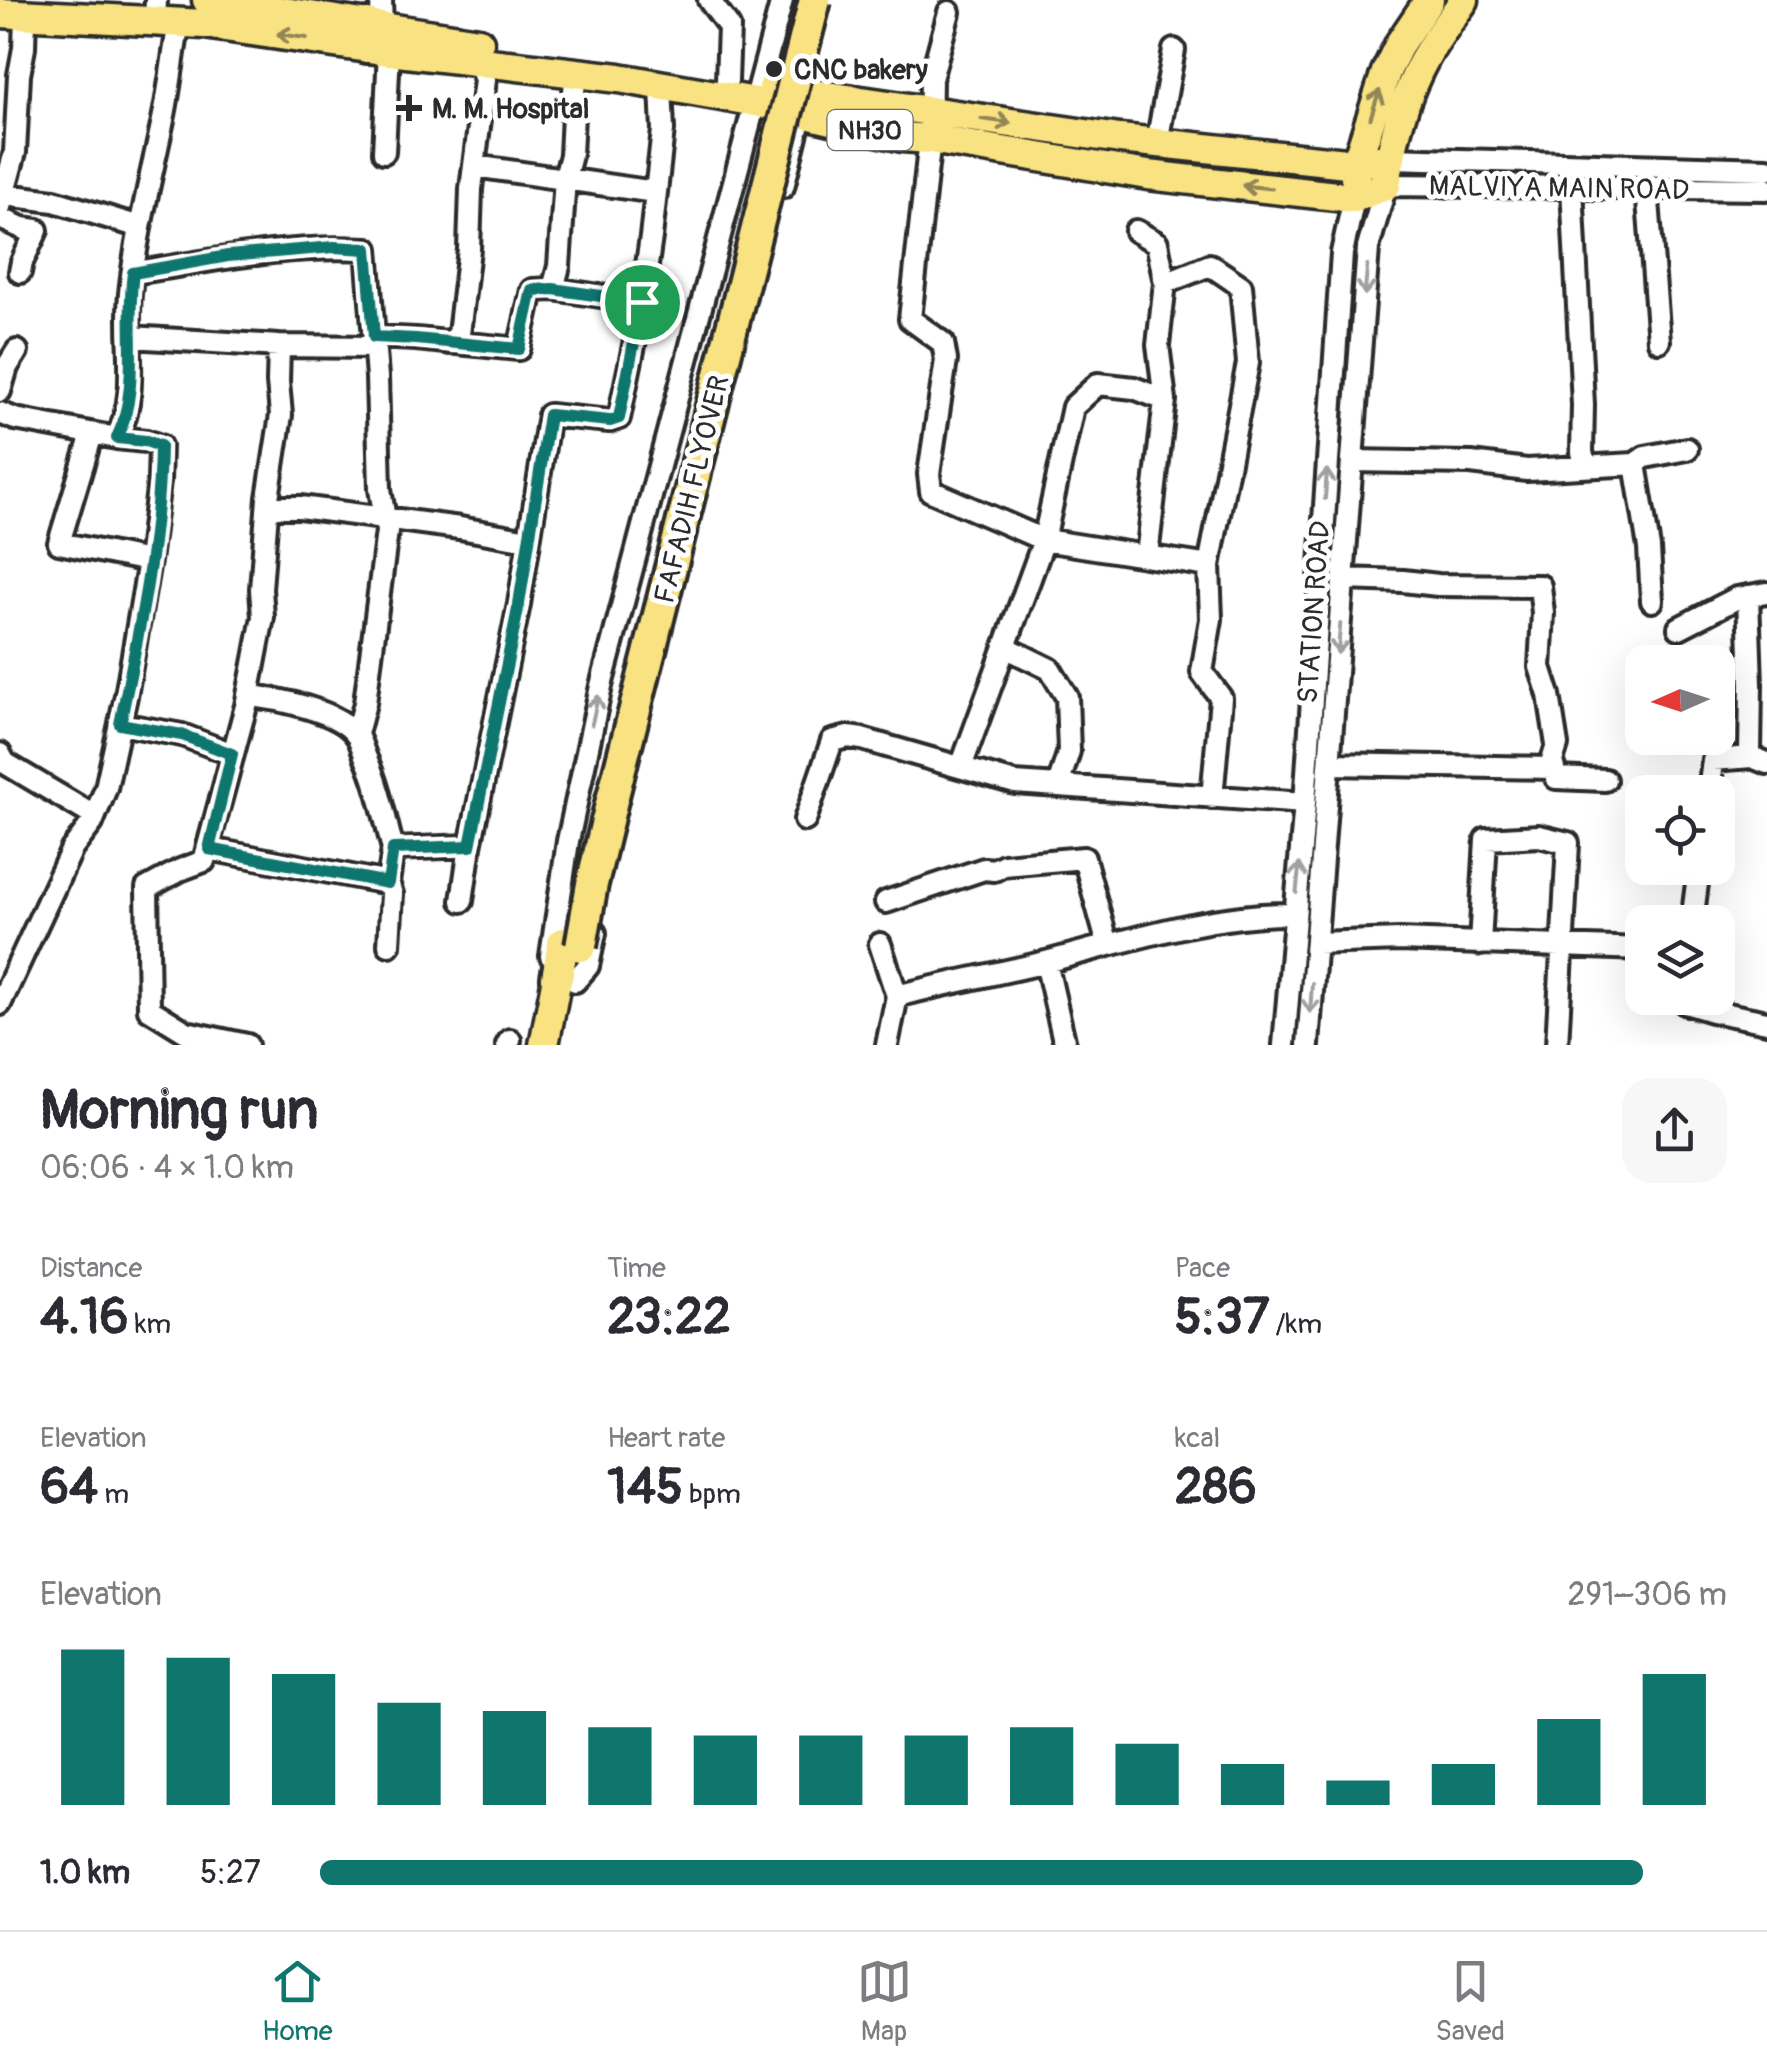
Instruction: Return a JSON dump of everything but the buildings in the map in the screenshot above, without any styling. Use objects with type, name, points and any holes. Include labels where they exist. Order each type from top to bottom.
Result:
[{"type":"highway","name":"FAFADIH FLYOVER","points":[[566,979],[593,795],[795,0]]},
{"type":"highway","name":"FAFADIH FLYOVER","points":[[572,944],[592,884],[815,0]]},
{"type":"main road","name":"NH30","points":[[207,0],[377,30],[727,81],[758,94]]},
{"type":"main road","points":[[1354,198],[1356,164],[1386,72],[1429,0]]},
{"type":"main road","points":[[1356,164],[1388,171],[1413,84],[1425,58],[1464,0]]},
{"type":"main road","name":"NH30","points":[[13,13],[163,14],[377,30],[478,60],[661,86],[758,94],[930,125],[1148,175],[1354,198]]},
{"type":"main road","name":"NH30","points":[[930,125],[1157,142],[1356,164]]},
{"type":"main road","name":"MALVIYA MAIN ROAD","points":[[1354,198],[1388,171]]},
{"type":"main road","points":[[544,1045],[566,979]]},
{"type":"main road","points":[[563,1045],[566,979]]},
{"type":"street","points":[[709,0],[729,27],[727,81]]},
{"type":"street","points":[[782,0],[597,703],[568,841],[550,954],[566,979],[588,966],[649,698],[829,0]]},
{"type":"street","points":[[949,12],[931,80],[910,319],[944,343],[946,360],[931,491],[1044,540],[1210,566]]},
{"type":"street","points":[[13,13],[24,48],[18,75],[15,152],[2,201],[54,200],[140,228]]},
{"type":"street","points":[[117,438],[126,418],[131,381],[133,273],[164,114],[163,14]]},
{"type":"street","points":[[377,30],[384,152]]},
{"type":"street","points":[[1157,142],[1174,50]]},
{"type":"street","points":[[450,342],[459,334],[463,306],[485,80],[478,60]]},
{"type":"street","points":[[553,289],[559,266],[565,178],[572,156],[575,74]]},
{"type":"street","points":[[462,901],[519,604],[549,415],[610,421],[619,418],[642,302],[663,130],[661,86]]},
{"type":"street","points":[[1388,171],[1617,165],[1744,179],[1767,169]]},
{"type":"street","points":[[1616,187],[1617,165]]},
{"type":"street","points":[[474,166],[655,192]]},
{"type":"street","name":"MALVIYA MAIN ROAD","points":[[1388,171],[1572,187],[1646,188],[1744,179],[1767,189]]},
{"type":"street","name":"STATION ROAD","points":[[1308,1045],[1368,248],[1388,171]]},
{"type":"street","points":[[1572,187],[1584,405],[1582,452],[1586,465]]},
{"type":"street","points":[[1646,188],[1659,341]]},
{"type":"street","name":"STATION ROAD","points":[[1284,1045],[1305,803],[1342,252],[1354,198]]},
{"type":"street","points":[[0,218],[37,230],[20,272]]},
{"type":"street","points":[[1136,231],[1157,242],[1166,283],[1158,345],[1165,400],[1147,556]]},
{"type":"street","points":[[133,273],[228,256],[334,247],[367,249],[380,489],[387,530],[365,703],[357,734]]},
{"type":"street","points":[[1166,283],[1210,265],[1240,286],[1248,363],[1210,566],[1211,619],[1202,672],[1222,698],[1212,798]]},
{"type":"street","points":[[130,337],[279,346],[450,342],[519,349],[532,290],[553,289],[642,302]]},
{"type":"street","points":[[247,1045],[186,1032],[149,1009],[147,888],[204,861],[248,696],[263,616],[261,589],[268,507],[281,415],[279,346]]},
{"type":"street","points":[[0,391],[17,351]]},
{"type":"street","points":[[961,767],[1044,540],[1073,407],[1098,384],[1134,388],[1165,400]]},
{"type":"street","points":[[0,413],[160,446],[149,561],[106,788],[72,850],[1,1001]]},
{"type":"street","points":[[92,434],[60,543],[149,561]]},
{"type":"street","points":[[1352,461],[1471,463],[1527,470],[1635,464],[1645,457],[1687,449]]},
{"type":"street","points":[[1635,464],[1649,548],[1652,601]]},
{"type":"street","points":[[268,507],[300,507],[528,540]]},
{"type":"street","points":[[1344,579],[1540,586],[1540,667],[1557,746],[1552,761],[1556,778],[1604,780]]},
{"type":"street","points":[[1679,628],[1737,598],[1757,595],[1750,753],[1760,760]]},
{"type":"street","points":[[1005,647],[1050,669],[1066,697],[1069,751],[1058,786]]},
{"type":"street","points":[[248,696],[314,710],[342,722],[357,734],[373,773],[393,849],[388,883],[392,894],[388,944]]},
{"type":"street","points":[[120,724],[182,735],[232,754]]},
{"type":"street","points":[[805,820],[832,742],[848,737],[1015,783],[1305,803]]},
{"type":"street","points":[[0,754],[5,763],[94,816]]},
{"type":"street","points":[[1711,775],[1713,760],[1760,760]]},
{"type":"street","points":[[1329,764],[1554,768]]},
{"type":"street","points":[[1480,944],[1486,838],[1539,836],[1568,843],[1557,1045]]},
{"type":"street","points":[[393,849],[470,846]]},
{"type":"street","points":[[209,849],[388,883]]},
{"type":"street","points":[[886,902],[984,869],[1084,858],[1108,945]]},
{"type":"street","points":[[897,996],[1216,921],[1294,914]]},
{"type":"street","points":[[1316,942],[1400,940],[1625,949]]},
{"type":"street","points":[[880,944],[897,996],[886,1045]]},
{"type":"street","points":[[1046,962],[1065,1045]]},
{"type":"street","points":[[1732,1015],[1767,1022]]},
{"type":"place","name":"CNC bakery","points":[[774,69]]},
{"type":"place","name":"M. M. Hospital","points":[[409,108]]},
{"type":"route","points":[[334,247],[367,249],[374,337],[519,349],[532,290],[553,289],[642,302],[619,418],[610,421],[549,415],[519,604],[470,846],[393,849],[388,883],[209,849],[232,754],[182,735],[120,724],[159,481],[160,446],[117,438],[126,418],[131,381],[133,273],[228,256],[334,247]]}]
